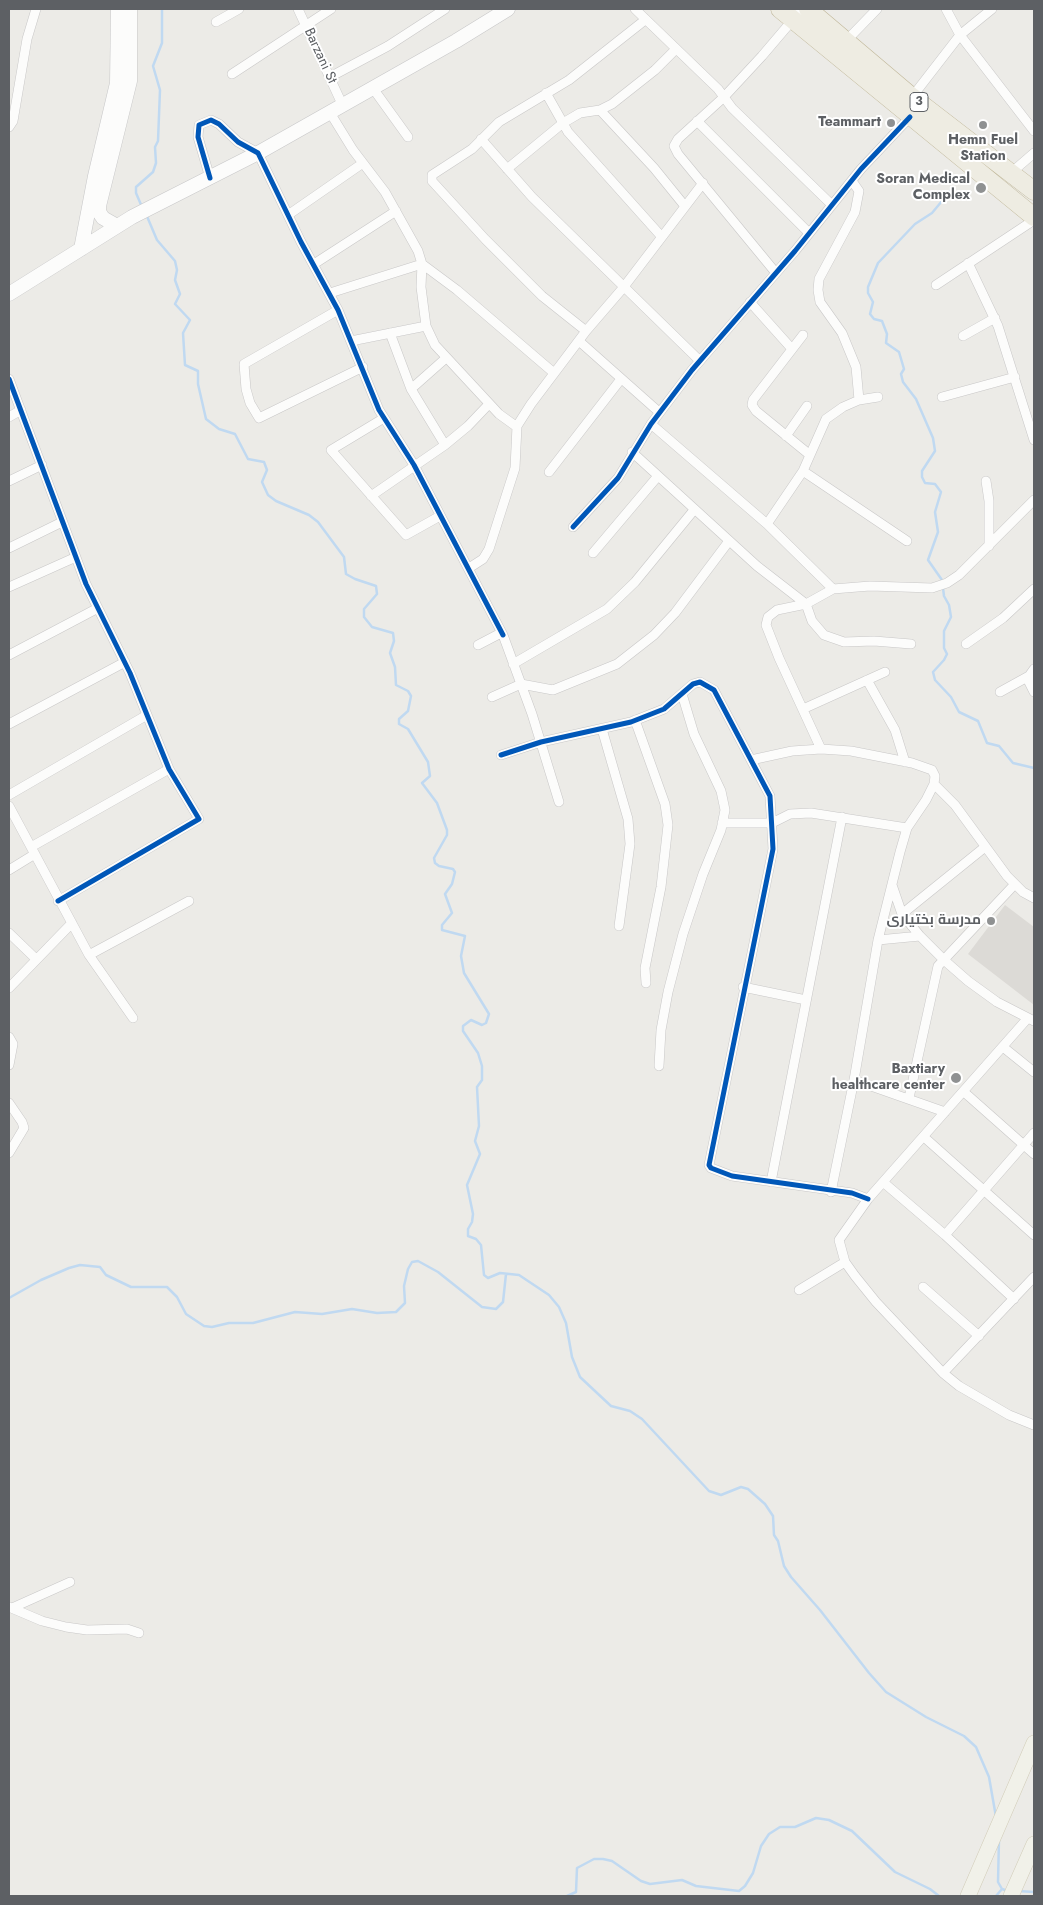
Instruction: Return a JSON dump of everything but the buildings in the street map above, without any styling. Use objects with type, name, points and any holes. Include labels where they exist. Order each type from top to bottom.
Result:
[{"type":"highway","name":"3","points":[[808,9],[912,96],[1034,191]]},
{"type":"highway","name":"3","points":[[792,12],[910,117],[1034,218]]},
{"type":"main road","points":[[968,1896],[1034,1744]]},
{"type":"main road","points":[[1011,1896],[1034,1844]]},
{"type":"street","points":[[9,127],[13,121],[27,39],[36,9]]},
{"type":"street","points":[[117,226],[103,218],[94,205],[117,83],[118,9]]},
{"type":"street","points":[[81,249],[130,82],[130,9]]},
{"type":"street","points":[[216,22],[239,9]]},
{"type":"street","name":"Barzani St","points":[[298,9],[342,104]]},
{"type":"street","points":[[232,74],[331,9]]},
{"type":"street","points":[[330,77],[388,46],[445,9]]},
{"type":"street","points":[[9,294],[117,226],[258,153],[372,86],[456,41],[508,9]]},
{"type":"street","points":[[635,9],[724,97],[732,108],[832,205]]},
{"type":"street","points":[[846,41],[877,9]]},
{"type":"street","points":[[946,9],[960,35],[1034,131]]},
{"type":"street","points":[[912,96],[960,35],[992,9]]},
{"type":"street","points":[[776,274],[678,154],[674,146],[678,139],[724,97],[792,12]]},
{"type":"street","points":[[586,331],[542,296],[485,239],[432,181],[432,175],[472,148],[499,122],[569,80],[645,20]]},
{"type":"street","points":[[507,169],[563,123],[580,112],[600,110],[612,104],[655,70],[675,50]]},
{"type":"street","points":[[372,86],[408,138]]},
{"type":"street","points":[[546,93],[568,132],[661,236]]},
{"type":"street","points":[[600,110],[654,168],[684,205]]},
{"type":"street","points":[[330,111],[363,163],[385,192],[422,264],[457,290],[554,373]]},
{"type":"street","points":[[573,527],[618,478],[632,452],[659,412],[700,361],[776,274],[852,181],[910,117]]},
{"type":"street","points":[[210,178],[198,136],[199,125],[211,120],[219,124],[238,142],[258,153],[288,215],[330,293],[363,367],[372,395],[384,418],[414,465],[503,635],[559,802]]},
{"type":"street","points":[[697,121],[809,233]]},
{"type":"street","points":[[481,139],[532,197],[623,288],[700,361]]},
{"type":"street","points":[[1012,172],[1034,154]]},
{"type":"street","points":[[288,215],[363,163]]},
{"type":"street","points":[[852,181],[859,191],[855,212],[819,279],[818,290],[820,302],[842,333],[856,367],[859,400]]},
{"type":"street","points":[[469,568],[483,559],[489,549],[515,468],[517,427],[531,404],[586,331],[623,288],[684,205],[703,183]]},
{"type":"street","points":[[314,264],[396,211]]},
{"type":"street","points":[[936,285],[1034,218]]},
{"type":"street","points":[[968,263],[994,318],[1015,377],[1030,409],[1034,440]]},
{"type":"street","points":[[330,293],[422,264]]},
{"type":"street","points":[[422,264],[421,287],[426,326],[435,345],[489,404],[517,427]]},
{"type":"street","points":[[750,302],[792,348]]},
{"type":"street","points":[[338,310],[244,364],[246,389],[250,403],[259,418],[363,367]]},
{"type":"street","points":[[963,336],[994,318]]},
{"type":"street","points":[[351,341],[426,326]]},
{"type":"street","points":[[390,333],[411,389],[445,446]]},
{"type":"street","points":[[803,335],[753,400],[752,405],[810,455]]},
{"type":"street","points":[[580,341],[659,412]]},
{"type":"street","points":[[411,389],[446,358]]},
{"type":"street","points":[[942,397],[1015,377]]},
{"type":"street","points":[[9,378],[76,557],[98,608],[125,662],[169,769],[199,819],[58,901]]},
{"type":"street","points":[[550,472],[621,379]]},
{"type":"street","points":[[767,524],[803,471],[826,419],[843,407],[859,400],[878,397]]},
{"type":"street","points":[[370,496],[445,446],[489,404]]},
{"type":"street","points":[[786,436],[807,406]]},
{"type":"street","points":[[9,417],[21,410]]},
{"type":"street","points":[[384,418],[331,450],[406,535],[440,516]]},
{"type":"street","points":[[651,424],[767,524],[833,589]]},
{"type":"street","points":[[632,452],[757,566],[806,604],[812,621],[824,635],[834,640],[911,644]]},
{"type":"street","points":[[9,482],[42,465]]},
{"type":"street","points":[[803,471],[907,541]]},
{"type":"street","points":[[593,553],[658,476]]},
{"type":"street","points":[[986,481],[989,501],[989,546]]},
{"type":"street","points":[[821,749],[766,625],[768,617],[777,610],[806,604],[833,589],[870,586],[932,588],[947,583],[959,575],[1034,500]]},
{"type":"street","points":[[513,664],[607,609],[635,582],[694,510]]},
{"type":"street","points":[[9,548],[62,522]]},
{"type":"street","points":[[492,697],[521,684],[553,690],[617,664],[633,653],[675,613],[729,541]]},
{"type":"street","points":[[9,587],[76,557]]},
{"type":"street","points":[[966,644],[1003,618],[1034,589]]},
{"type":"street","points":[[9,655],[98,608]]},
{"type":"street","points":[[478,645],[499,634],[503,635]]},
{"type":"street","points":[[9,724],[125,662]]},
{"type":"street","points":[[803,709],[885,672]]},
{"type":"street","points":[[1000,692],[1032,672]]},
{"type":"street","points":[[1032,672],[1029,682],[1034,692]]},
{"type":"street","points":[[867,680],[895,730],[905,762]]},
{"type":"street","points":[[501,755],[540,742],[635,720],[664,709],[693,684],[700,682],[714,690],[770,796],[773,849],[743,987],[709,1165],[711,1168],[732,1176],[831,1192],[852,1193],[868,1198]]},
{"type":"street","points":[[659,1066],[661,1030],[682,934],[725,810],[722,791],[694,734],[682,694]]},
{"type":"street","points":[[9,794],[147,714]]},
{"type":"street","points":[[635,720],[665,804],[668,825],[661,887],[645,968],[646,983]]},
{"type":"street","points":[[602,729],[628,819],[630,844],[619,926]]},
{"type":"street","points":[[752,760],[792,751],[821,749],[851,752],[905,762],[932,770],[934,784],[955,805],[985,848],[1015,884],[1034,898]]},
{"type":"street","points":[[9,870],[33,851],[169,769]]},
{"type":"street","points":[[831,1192],[854,1080],[878,940],[907,828],[934,784]]},
{"type":"street","points":[[9,806],[58,901],[90,955],[133,1018]]},
{"type":"street","points":[[722,823],[772,823],[790,814],[811,813],[907,828]]},
{"type":"street","points":[[770,1182],[842,817]]},
{"type":"street","points":[[902,914],[985,848]]},
{"type":"street","points":[[909,1098],[938,966],[1015,884]]},
{"type":"street","points":[[892,885],[902,914],[920,936],[944,960],[975,986],[1031,1020],[1003,1047],[924,1138],[868,1198],[839,1240],[845,1262],[876,1302],[942,1373],[959,1386],[1009,1415],[1034,1425]]},
{"type":"street","points":[[90,955],[190,901]]},
{"type":"street","points":[[9,988],[72,923]]},
{"type":"street","points":[[9,933],[36,960]]},
{"type":"street","points":[[878,940],[920,936]]},
{"type":"street","points":[[743,987],[806,1000]]},
{"type":"street","points":[[9,1037],[14,1044],[9,1065]]},
{"type":"street","points":[[1003,1047],[1034,1072]]},
{"type":"street","points":[[854,1080],[945,1112]]},
{"type":"street","points":[[964,1092],[1034,1154]]},
{"type":"street","points":[[9,1102],[24,1128],[9,1153]]},
{"type":"street","points":[[945,1235],[1034,1133]]},
{"type":"street","points":[[924,1138],[1034,1235]]},
{"type":"street","points":[[883,1182],[945,1235],[1014,1299]]},
{"type":"street","points":[[799,1290],[845,1262]]},
{"type":"street","points":[[942,1373],[1034,1277]]},
{"type":"street","points":[[923,1287],[979,1336]]},
{"type":"street","points":[[10,1607],[70,1582]]},
{"type":"street","points":[[10,1607],[42,1621],[66,1627],[87,1630],[127,1629],[139,1633]]},
{"type":"shaded area","points":[[1005,905],[1034,927],[1034,1005],[968,954]]},
{"type":"waterway","points":[[142,207],[136,193],[136,187],[153,172],[156,163],[155,147],[158,141],[160,90],[153,66],[162,43],[162,9]]},
{"type":"waterway","points":[[952,189],[932,213],[915,224],[878,263],[868,287],[868,293],[873,302],[870,314],[874,319],[882,321],[887,334],[886,343],[899,352],[904,369],[901,374],[903,382],[916,399],[933,438],[935,451],[922,471],[922,477],[925,483],[935,484],[941,492],[935,512],[938,532],[928,560],[942,580],[944,596],[949,605],[951,617],[944,631],[944,648],[947,654],[933,672],[935,680],[951,697],[959,712],[978,721],[987,743],[999,746],[1013,763],[1034,768]]},
{"type":"waterway","points":[[146,214],[157,240],[175,261],[177,270],[175,280],[180,294],[175,304],[190,320],[183,333],[185,365],[198,371],[198,384],[206,419],[219,429],[235,434],[248,459],[264,462],[267,470],[262,482],[268,495],[276,501],[309,515],[318,522],[344,557],[346,574],[376,586],[377,594],[364,609],[364,617],[372,627],[393,633],[394,641],[390,653],[395,667],[396,685],[408,691],[411,696],[408,711],[399,719],[399,724],[408,729],[428,762],[430,776],[422,783],[437,803],[447,830],[447,835],[434,858],[435,863],[439,866],[453,869],[455,872],[452,884],[445,894],[452,913],[442,925],[442,930],[465,936],[461,956],[464,973],[489,1014],[486,1023],[482,1025],[471,1020],[463,1026],[463,1031],[478,1053],[482,1066],[482,1080],[477,1087],[479,1126],[475,1141],[480,1154],[467,1185],[473,1214],[472,1222],[468,1229],[468,1236],[476,1239],[481,1245],[484,1275],[488,1278],[500,1273],[519,1275],[549,1295],[559,1307],[566,1323],[572,1357],[580,1377],[611,1406],[630,1411],[642,1419],[709,1491],[721,1495],[741,1487],[748,1489],[765,1504],[773,1516],[774,1535],[778,1541],[784,1566],[869,1673],[886,1692],[926,1717],[964,1736],[976,1747],[989,1777],[996,1817]]},
{"type":"waterway","points":[[9,1298],[41,1280],[69,1268],[80,1265],[100,1267],[106,1275],[131,1287],[167,1287],[177,1297],[186,1314],[204,1326],[212,1327],[229,1323],[253,1323],[295,1312],[322,1314],[352,1309],[377,1313],[396,1312],[405,1303],[404,1286],[408,1269],[412,1262],[418,1261],[438,1272],[482,1307],[496,1309],[503,1302],[506,1274]]},
{"type":"waterway","points":[[567,1896],[576,1892],[577,1868],[594,1859],[612,1861],[641,1881],[650,1884],[682,1880],[696,1886],[739,1891],[745,1886],[753,1873],[761,1846],[769,1834],[780,1827],[795,1827],[816,1818],[829,1820],[852,1831],[895,1872],[930,1889],[939,1896]]},
{"type":"waterway","points":[[999,1839],[998,1882],[1002,1889],[1008,1891]]},
{"type":"waterway","points":[[996,1896],[1002,1889]]},
{"type":"waterway","points":[[1018,1891],[1034,1892]]},
{"type":"cycle path","points":[[573,527],[618,478],[651,424],[692,370],[795,251],[861,169],[910,117]]},
{"type":"cycle path","points":[[210,178],[198,137],[199,125],[211,120],[219,124],[238,142],[258,153],[301,242],[338,310],[379,410],[414,465],[503,635]]},
{"type":"cycle path","points":[[9,379],[86,584],[130,673],[169,769],[199,819],[58,901]]},
{"type":"cycle path","points":[[501,755],[541,742],[631,722],[664,709],[693,684],[700,682],[714,690],[770,796],[773,849],[709,1165],[711,1168],[732,1176],[852,1193],[868,1199]]},
{"type":"place","name":"Teammart","points":[[891,123]]},
{"type":"place","name":"Hemn Fuel Station","points":[[983,125]]},
{"type":"place","name":"Soran Medical Complex","points":[[981,188]]},
{"type":"place","name":"مدرسة بختيارى","points":[[991,921]]},
{"type":"place","name":"Baxtiary healthcare center","points":[[956,1078]]}]
